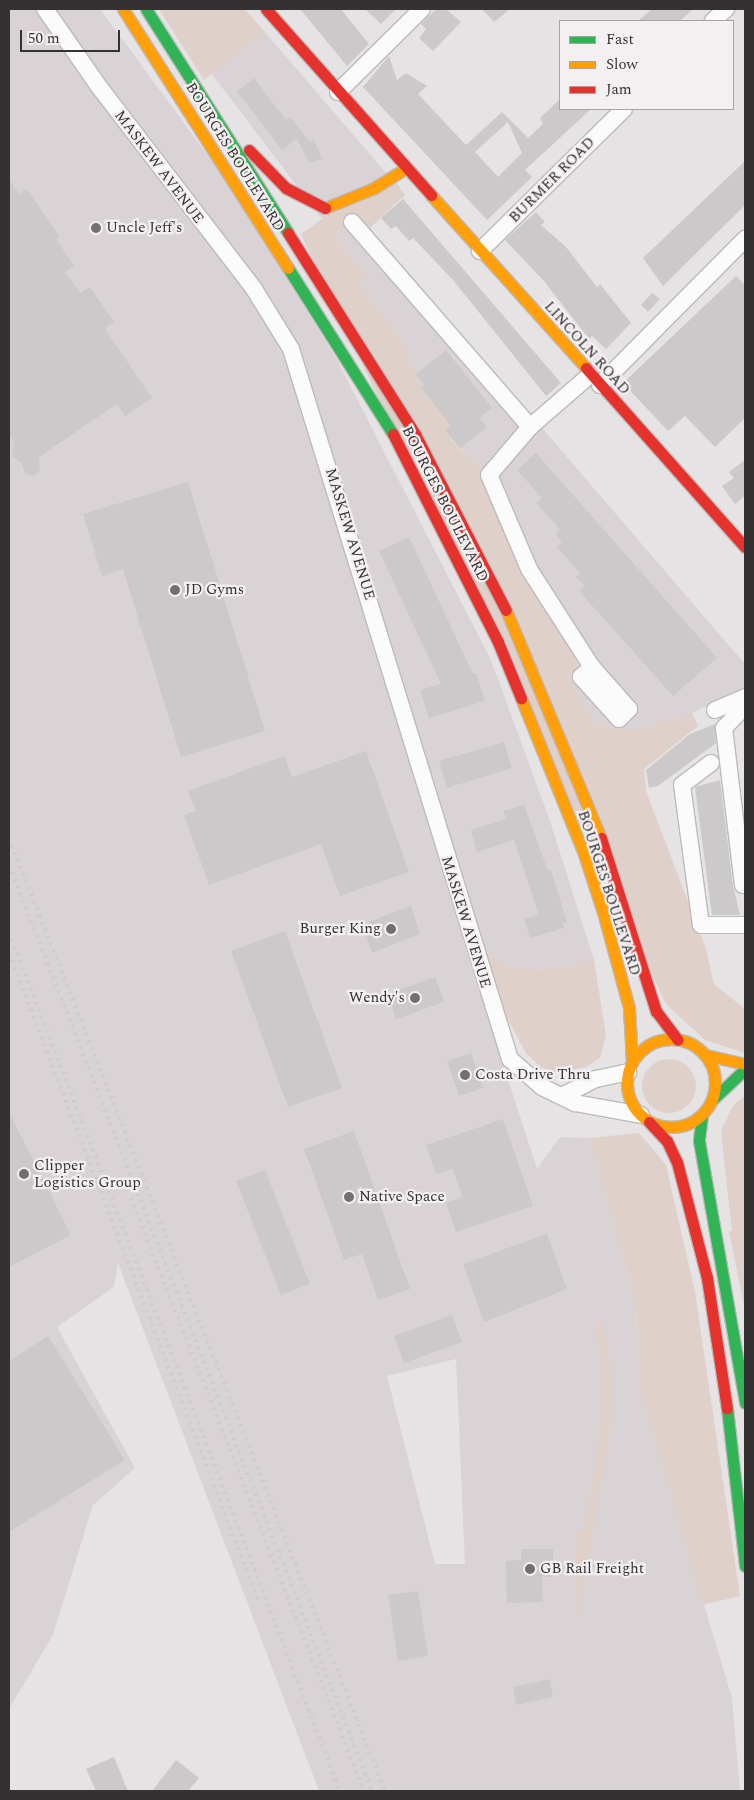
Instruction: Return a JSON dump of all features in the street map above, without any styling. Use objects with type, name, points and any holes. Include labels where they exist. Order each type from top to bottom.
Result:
[{"type":"main road","name":"BOURGES BOULEVARD","points":[[123,9],[139,37],[248,201],[404,451],[498,642],[584,854],[603,912],[618,961],[629,1008],[630,1067]]},
{"type":"main road","name":"BOURGES BOULEVARD","points":[[146,9],[196,84],[416,434],[509,618],[601,839],[656,1011],[678,1040]]},
{"type":"main road","name":"LINCOLN ROAD","points":[[266,9],[745,547]]},
{"type":"main road","points":[[196,84],[260,164],[286,188],[325,208]]},
{"type":"main road","points":[[306,213],[325,208],[374,188],[406,168]]},
{"type":"main road","points":[[248,201],[276,214],[291,215]]},
{"type":"main road","points":[[745,1064],[706,1055],[678,1040],[655,1042],[630,1067],[629,1097],[645,1119],[667,1141],[677,1162],[706,1278],[734,1454],[745,1566]]},
{"type":"main road","points":[[706,1055],[714,1073],[712,1100]]},
{"type":"main road","points":[[745,1069],[712,1100],[702,1115],[699,1141],[745,1403]]},
{"type":"main road","points":[[645,1119],[676,1127],[702,1115]]},
{"type":"street","name":"MASKEW AVENUE","points":[[45,9],[106,96],[254,288],[291,349],[386,647],[498,1025],[510,1059],[542,1087],[593,1109],[645,1119]]},
{"type":"street","points":[[338,92],[422,9]]},
{"type":"street","points":[[714,20],[726,9]]},
{"type":"street","name":"BURMER ROAD","points":[[480,251],[623,110]]},
{"type":"street","points":[[352,222],[530,427]]},
{"type":"street","points":[[592,667],[529,569],[489,475],[530,427],[595,380],[745,239]]},
{"type":"street","points":[[715,710],[745,697]]},
{"type":"street","points":[[743,886],[724,728],[745,706]]},
{"type":"street","points":[[711,763],[682,785],[701,925],[719,928],[745,926]]},
{"type":"street","points":[[564,1095],[596,1079],[630,1067]]},
{"type":"shaded area","points":[[9,9],[100,9],[223,176],[337,360],[491,660],[550,821],[594,960],[547,970],[511,967],[462,937],[537,1169],[560,1137],[589,1138],[636,1305],[639,1387],[732,1698],[740,1791],[319,1791],[118,1263],[114,1287],[57,1327],[135,1468],[93,1505],[53,1635],[9,1709]],"holes":[[[456,1359],[465,1564],[435,1564],[387,1376]]]},
{"type":"shaded area","points":[[159,9],[245,9],[265,32],[204,80]]},
{"type":"shaded area","points":[[265,32],[405,195],[370,228],[745,664],[745,688],[692,713],[629,731],[593,722],[569,676],[581,670],[523,572],[483,485],[482,470],[450,438],[458,428],[420,386],[401,338],[359,286],[367,278],[211,73]]},
{"type":"shaded area","points":[[395,181],[405,195],[369,228],[359,216],[335,236],[367,278],[360,287],[401,338],[420,386],[458,428],[450,439],[482,470],[483,485],[523,572],[581,670],[569,676],[593,722],[629,731],[692,713],[698,726],[644,769],[646,791],[706,949],[714,984],[745,1009],[745,1053],[705,1040],[666,1004],[301,234],[336,209]]},
{"type":"shaded area","points":[[484,951],[511,967],[546,970],[594,960],[606,1035],[600,1058],[586,1067],[559,1073],[542,1068],[526,1053],[507,1018]]},
{"type":"shaded area","points":[[669,1059],[679,1061],[688,1067],[694,1076],[696,1086],[694,1096],[688,1105],[679,1111],[669,1113],[659,1111],[650,1105],[644,1096],[642,1086],[644,1076],[650,1067],[659,1061]]},
{"type":"shaded area","points":[[745,1095],[745,1311],[729,1231],[732,1231],[721,1131],[732,1107]]},
{"type":"shaded area","points":[[639,1133],[666,1165],[695,1292],[740,1596],[703,1605],[639,1387],[636,1305],[589,1138]]},
{"type":"shaded area","points":[[602,1315],[612,1370],[610,1437],[575,1632],[575,1531],[584,1531],[602,1414],[602,1364],[595,1331]]},
{"type":"building","points":[[300,9],[341,9],[369,44],[347,66]]},
{"type":"building","points":[[365,9],[396,9],[381,24]]},
{"type":"building","points":[[436,9],[446,9],[461,22],[433,51],[419,38],[426,29],[421,24]]},
{"type":"building","points":[[482,9],[510,9],[494,22]]},
{"type":"building","points":[[652,9],[693,9],[681,20],[639,20]]},
{"type":"building","points":[[389,56],[397,80],[406,73],[427,86],[418,94],[466,145],[502,112],[528,138],[543,124],[540,118],[559,100],[559,110],[590,110],[525,170],[532,177],[487,220],[363,87]],"holes":[[[508,122],[522,153],[498,177],[475,152]]]},
{"type":"building","points":[[254,78],[286,120],[290,117],[310,142],[314,140],[322,159],[309,163],[297,139],[282,150],[237,91]]},
{"type":"building","points":[[745,161],[745,205],[663,286],[643,258]]},
{"type":"building","points":[[9,179],[19,194],[27,189],[59,236],[56,239],[74,266],[65,272],[80,293],[90,287],[114,322],[105,329],[152,398],[125,416],[117,404],[39,457],[40,470],[33,476],[25,474],[22,464],[12,456],[14,442],[9,434]]},
{"type":"building","points":[[403,199],[561,383],[546,396],[453,280],[413,238],[409,241],[396,226],[391,229],[381,218]]},
{"type":"building","points":[[536,212],[545,222],[541,225],[566,247],[597,287],[600,284],[631,323],[606,349],[592,336],[589,339],[544,281],[505,240]]},
{"type":"building","points":[[736,276],[745,285],[745,418],[715,447],[685,416],[668,431],[623,383]]},
{"type":"building","points":[[652,293],[660,299],[648,312],[641,305]]},
{"type":"building","points":[[446,350],[492,408],[479,418],[487,427],[460,448],[445,430],[451,426],[421,387],[424,385],[416,374]]},
{"type":"building","points":[[536,453],[717,658],[673,696],[579,591],[585,586],[576,577],[580,573],[557,547],[562,542],[555,534],[560,529],[536,503],[542,498],[517,470]]},
{"type":"building","points":[[745,460],[745,496],[735,504],[722,486],[734,478],[729,472]]},
{"type":"building","points":[[188,482],[265,731],[181,757],[123,569],[102,576],[83,514]]},
{"type":"building","points":[[409,537],[473,674],[476,673],[485,701],[429,718],[420,690],[441,684],[379,551]]},
{"type":"building","points":[[715,724],[716,743],[658,786],[649,788],[646,770],[690,734]]},
{"type":"building","points":[[504,742],[512,768],[447,788],[439,761]]},
{"type":"building","points":[[366,751],[409,872],[340,896],[321,844],[209,885],[184,815],[196,811],[188,791],[284,756],[292,777]]},
{"type":"building","points":[[720,780],[733,886],[740,915],[712,915],[695,787]]},
{"type":"building","points":[[524,805],[548,871],[551,870],[567,922],[563,923],[564,928],[530,938],[524,919],[539,915],[514,840],[477,852],[471,830],[507,819],[503,811]]},
{"type":"building","name":"Burger King","points":[[411,906],[420,934],[372,953],[363,924]]},
{"type":"building","points":[[285,931],[342,1088],[288,1107],[231,951]]},
{"type":"building","name":"Wendy's","points":[[435,977],[444,1002],[396,1019],[387,994]]},
{"type":"building","name":"Costa Drive Thru","points":[[471,1053],[483,1088],[459,1096],[447,1061]]},
{"type":"building","name":"Clipper Logistics Group","points":[[9,1112],[71,1235],[9,1267]]},
{"type":"building","points":[[503,1119],[533,1206],[456,1232],[446,1203],[462,1197],[453,1169],[436,1174],[426,1145]]},
{"type":"building","points":[[354,1131],[410,1289],[378,1300],[362,1254],[344,1260],[304,1149]]},
{"type":"building","points":[[265,1170],[310,1284],[281,1295],[236,1181]]},
{"type":"building","points":[[547,1234],[567,1289],[484,1322],[463,1264]]},
{"type":"building","points":[[452,1315],[462,1342],[404,1363],[394,1336]]},
{"type":"building","points":[[48,1336],[125,1460],[9,1532],[9,1361]]},
{"type":"building","name":"GB Rail Freight","points":[[521,1549],[553,1549],[553,1577],[542,1577],[543,1602],[507,1603],[506,1561],[521,1560]]},
{"type":"building","points":[[418,1591],[428,1656],[398,1661],[388,1595]]},
{"type":"building","points":[[550,1679],[553,1697],[516,1705],[513,1687]]},
{"type":"building","points":[[114,1757],[128,1791],[96,1791],[86,1769]]},
{"type":"building","points":[[176,1760],[199,1778],[188,1791],[152,1791]]},
{"type":"railway","points":[[9,838],[385,1791]]},
{"type":"railway","points":[[9,865],[372,1791]]},
{"type":"railway","points":[[9,932],[340,1791]]},
{"type":"railway","points":[[9,953],[258,1600]]},
{"type":"railway","points":[[131,1198],[364,1791]]},
{"type":"traffic: fast","points":[[146,9],[288,233]]},
{"type":"traffic: fast","points":[[288,268],[393,434]]},
{"type":"traffic: fast","points":[[712,1100],[745,1069]]},
{"type":"traffic: fast","points":[[702,1115],[699,1141],[745,1403]]},
{"type":"traffic: fast","points":[[727,1408],[745,1566]]},
{"type":"traffic: slow","points":[[123,9],[288,268]]},
{"type":"traffic: slow","points":[[325,208],[374,188],[406,168]]},
{"type":"traffic: slow","points":[[431,195],[586,368]]},
{"type":"traffic: slow","points":[[506,610],[601,838]]},
{"type":"traffic: slow","points":[[521,698],[584,854],[603,912],[629,1008],[632,1062]]},
{"type":"traffic: slow","points":[[671,1039],[688,1042],[702,1052],[712,1066],[715,1083],[712,1100],[702,1114],[688,1124],[671,1127],[654,1124],[640,1114],[630,1100],[627,1083],[630,1066],[640,1052],[654,1042],[671,1039]]},
{"type":"traffic: slow","points":[[706,1055],[745,1064]]},
{"type":"traffic: jam","points":[[266,9],[431,195]]},
{"type":"traffic: jam","points":[[249,150],[286,188],[325,208]]},
{"type":"traffic: jam","points":[[288,233],[415,434],[506,610]]},
{"type":"traffic: jam","points":[[586,368],[745,547]]},
{"type":"traffic: jam","points":[[393,434],[498,642],[521,698]]},
{"type":"traffic: jam","points":[[601,838],[656,1011],[678,1040]]},
{"type":"traffic: jam","points":[[649,1122],[667,1141],[677,1162],[707,1278],[727,1408]]},
{"type":"place","name":"Uncle Jeff's","points":[[96,228]]},
{"type":"place","name":"JD Gyms","points":[[175,590]]},
{"type":"place","name":"Burger King","points":[[391,929]]},
{"type":"place","name":"Wendy's","points":[[415,998]]},
{"type":"place","name":"Costa Drive Thru","points":[[465,1075]]},
{"type":"place","name":"Clipper Logistics Group","points":[[24,1174]]},
{"type":"place","name":"Native Space","points":[[349,1197]]},
{"type":"place","name":"GB Rail Freight","points":[[530,1569]]}]
